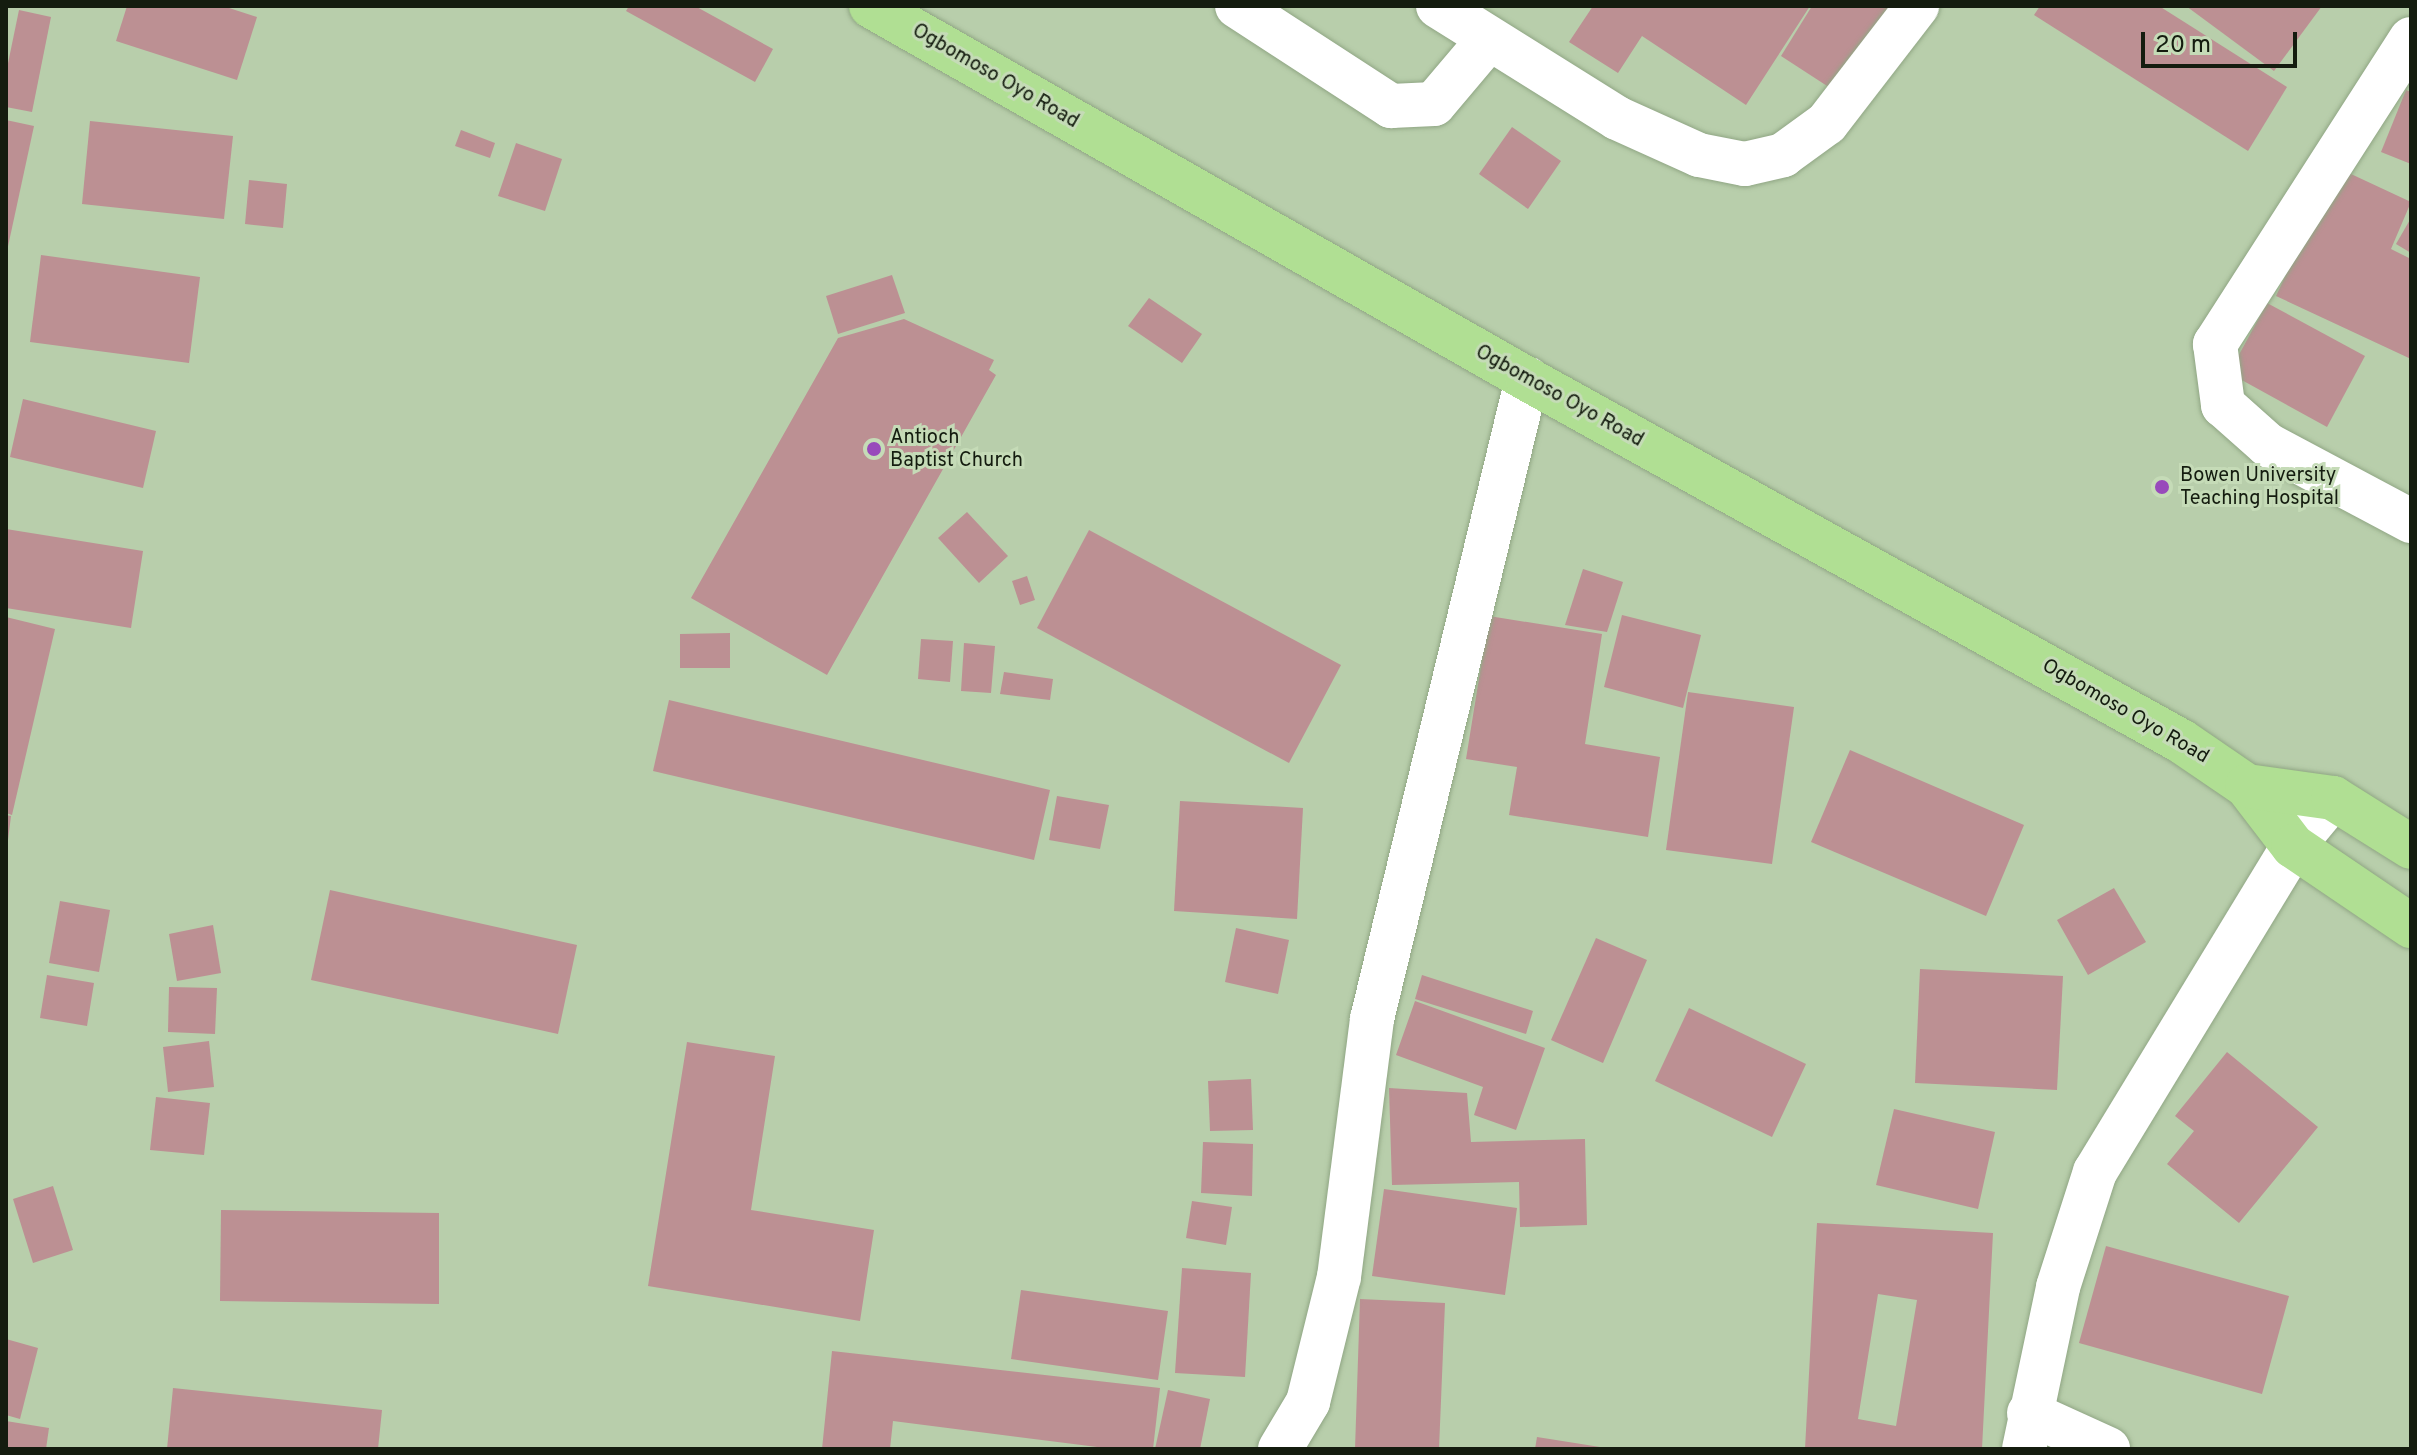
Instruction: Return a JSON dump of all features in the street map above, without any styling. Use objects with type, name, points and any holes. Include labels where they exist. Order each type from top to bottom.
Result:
[{"type":"highway","name":"Ogbomoso Oyo Road","points":[[871,6],[1527,379],[2167,733],[2247,786],[2293,846],[2411,926]]},
{"type":"highway","name":"Ogbomoso Oyo Road","points":[[2247,786],[2333,798],[2411,847]]},
{"type":"street","points":[[1237,6],[1391,106],[1434,104],[1488,40]]},
{"type":"street","points":[[1438,6],[1617,118],[1699,155],[1745,164],[1783,155],[1827,123],[1917,6]]},
{"type":"street","points":[[2411,39],[2215,344],[2223,405],[2268,445],[2411,521]]},
{"type":"street","points":[[1280,1449],[1308,1402],[1339,1277],[1372,1019],[1527,379]]},
{"type":"street","points":[[2108,1449],[2026,1431],[2058,1287],[2095,1172],[2293,846],[2333,798]]},
{"type":"building","points":[[127,6],[223,6],[257,17],[237,80],[116,41]]},
{"type":"building","points":[[629,6],[695,6],[773,49],[755,82],[626,11]]},
{"type":"building","points":[[1593,6],[1810,6],[1746,105],[1642,36],[1618,73],[1569,42]]},
{"type":"building","points":[[1812,6],[1899,6],[1841,95],[1781,56]]},
{"type":"building","points":[[2040,6],[2159,6],[2287,87],[2248,151],[2034,15]]},
{"type":"building","points":[[2186,6],[2322,6],[2274,71]]},
{"type":"building","points":[[19,10],[51,17],[32,112],[6,107],[6,73]]},
{"type":"building","points":[[2406,90],[2411,92],[2411,164],[2381,152]]},
{"type":"building","points":[[6,120],[34,126],[7,251],[6,251]]},
{"type":"building","points":[[90,121],[233,136],[224,219],[82,204]]},
{"type":"building","points":[[1512,127],[1561,161],[1528,209],[1479,174]]},
{"type":"building","points":[[461,130],[495,143],[490,158],[455,146]]},
{"type":"building","points":[[516,143],[562,159],[545,211],[498,196]]},
{"type":"building","points":[[2336,167],[2411,202],[2391,249],[2411,259],[2411,359],[2276,296]]},
{"type":"building","points":[[249,180],[287,184],[283,228],[245,224]]},
{"type":"building","points":[[2411,218],[2411,253],[2396,244]]},
{"type":"building","points":[[41,255],[200,277],[189,363],[30,342]]},
{"type":"building","points":[[892,275],[905,313],[838,334],[826,296]]},
{"type":"building","points":[[1149,298],[1202,334],[1182,363],[1128,326]]},
{"type":"building","points":[[2267,303],[2365,356],[2327,427],[2229,373]]},
{"type":"building","points":[[904,319],[994,360],[989,370],[996,375],[827,675],[691,598],[838,338]]},
{"type":"building","points":[[23,399],[156,431],[143,488],[10,457]]},
{"type":"building","points":[[967,512],[1008,556],[979,583],[938,538]]},
{"type":"building","points":[[6,529],[143,551],[131,628],[6,608]]},
{"type":"building","points":[[1089,530],[1341,665],[1289,763],[1037,628]]},
{"type":"building","points":[[1583,569],[1623,582],[1607,632],[1565,625]]},
{"type":"building","points":[[1027,576],[1035,600],[1020,605],[1012,581]]},
{"type":"building","points":[[1622,615],[1701,635],[1683,708],[1604,687]]},
{"type":"building","points":[[1489,616],[1602,634],[1585,744],[1660,757],[1648,837],[1509,815],[1517,767],[1466,759]]},
{"type":"building","points":[[6,617],[55,629],[12,815],[6,813]]},
{"type":"building","points":[[730,633],[730,668],[680,668],[680,634]]},
{"type":"building","points":[[921,639],[953,641],[950,682],[918,679]]},
{"type":"building","points":[[964,643],[995,646],[991,693],[961,691]]},
{"type":"building","points":[[1004,672],[1053,679],[1050,700],[1000,694]]},
{"type":"building","points":[[1688,692],[1794,707],[1772,864],[1666,850]]},
{"type":"building","points":[[669,700],[1050,790],[1034,860],[653,771]]},
{"type":"building","points":[[1850,750],[2024,825],[1986,916],[1811,842]]},
{"type":"building","points":[[1057,796],[1109,805],[1100,849],[1049,840]]},
{"type":"building","points":[[1180,801],[1303,808],[1297,919],[1174,911]]},
{"type":"building","points":[[6,815],[11,816],[8,840],[6,840]]},
{"type":"building","points":[[2114,888],[2146,942],[2088,975],[2057,920]]},
{"type":"building","points":[[330,890],[577,945],[558,1034],[311,980]]},
{"type":"building","points":[[60,901],[110,910],[99,972],[49,963]]},
{"type":"building","points":[[213,925],[221,973],[177,981],[169,934]]},
{"type":"building","points":[[1236,928],[1289,940],[1278,994],[1225,982]]},
{"type":"building","points":[[1596,938],[1647,960],[1603,1063],[1551,1040]]},
{"type":"building","points":[[1920,969],[2063,976],[2057,1090],[1915,1083]]},
{"type":"building","points":[[47,975],[94,983],[87,1026],[40,1018]]},
{"type":"building","points":[[1422,975],[1533,1011],[1526,1034],[1415,999]]},
{"type":"building","points":[[169,987],[217,988],[215,1034],[168,1032]]},
{"type":"building","points":[[1415,1001],[1545,1048],[1516,1130],[1474,1115],[1483,1087],[1396,1055]]},
{"type":"building","points":[[1689,1008],[1806,1064],[1772,1137],[1655,1081]]},
{"type":"building","points":[[209,1041],[214,1087],[168,1092],[163,1047]]},
{"type":"building","points":[[687,1042],[775,1056],[751,1210],[874,1230],[860,1321],[648,1286]]},
{"type":"building","points":[[2227,1052],[2318,1127],[2239,1223],[2167,1164],[2194,1131],[2175,1116]]},
{"type":"building","points":[[1251,1079],[1253,1130],[1210,1131],[1208,1081]]},
{"type":"building","points":[[1389,1088],[1467,1093],[1471,1142],[1585,1139],[1587,1225],[1520,1227],[1519,1182],[1392,1185]]},
{"type":"building","points":[[156,1097],[210,1103],[204,1155],[150,1150]]},
{"type":"building","points":[[1894,1109],[1995,1132],[1978,1209],[1876,1185]]},
{"type":"building","points":[[1203,1142],[1253,1144],[1252,1196],[1201,1193]]},
{"type":"building","points":[[53,1186],[73,1250],[33,1263],[13,1199]]},
{"type":"building","points":[[1384,1189],[1517,1208],[1505,1295],[1372,1276]]},
{"type":"building","points":[[1192,1201],[1232,1207],[1226,1245],[1186,1238]]},
{"type":"building","points":[[221,1210],[439,1213],[439,1304],[220,1301]]},
{"type":"building","points":[[1817,1223],[1993,1233],[1982,1449],[1805,1449]],"holes":[[[1878,1294],[1917,1300],[1896,1426],[1858,1419]]]},
{"type":"building","points":[[2106,1246],[2289,1296],[2262,1394],[2079,1343]]},
{"type":"building","points":[[1182,1268],[1251,1273],[1245,1377],[1175,1373]]},
{"type":"building","points":[[1021,1290],[1168,1311],[1158,1380],[1011,1359]]},
{"type":"building","points":[[1360,1299],[1445,1303],[1439,1449],[1355,1449]]},
{"type":"building","points":[[6,1339],[38,1348],[20,1419],[6,1415]]},
{"type":"building","points":[[832,1351],[1160,1388],[1153,1449],[1113,1449],[893,1421],[890,1449],[822,1449]]},
{"type":"building","points":[[173,1388],[382,1410],[378,1449],[167,1449]]},
{"type":"building","points":[[1168,1390],[1210,1399],[1200,1449],[1155,1449]]},
{"type":"building","points":[[6,1421],[49,1428],[46,1449],[6,1449]]},
{"type":"building","points":[[1537,1437],[1600,1447],[1600,1449],[1535,1449]]},
{"type":"place","name":"Antioch Baptist Church","points":[[874,449]]},
{"type":"place","name":"Bowen University Teaching Hospital","points":[[2162,487]]}]
